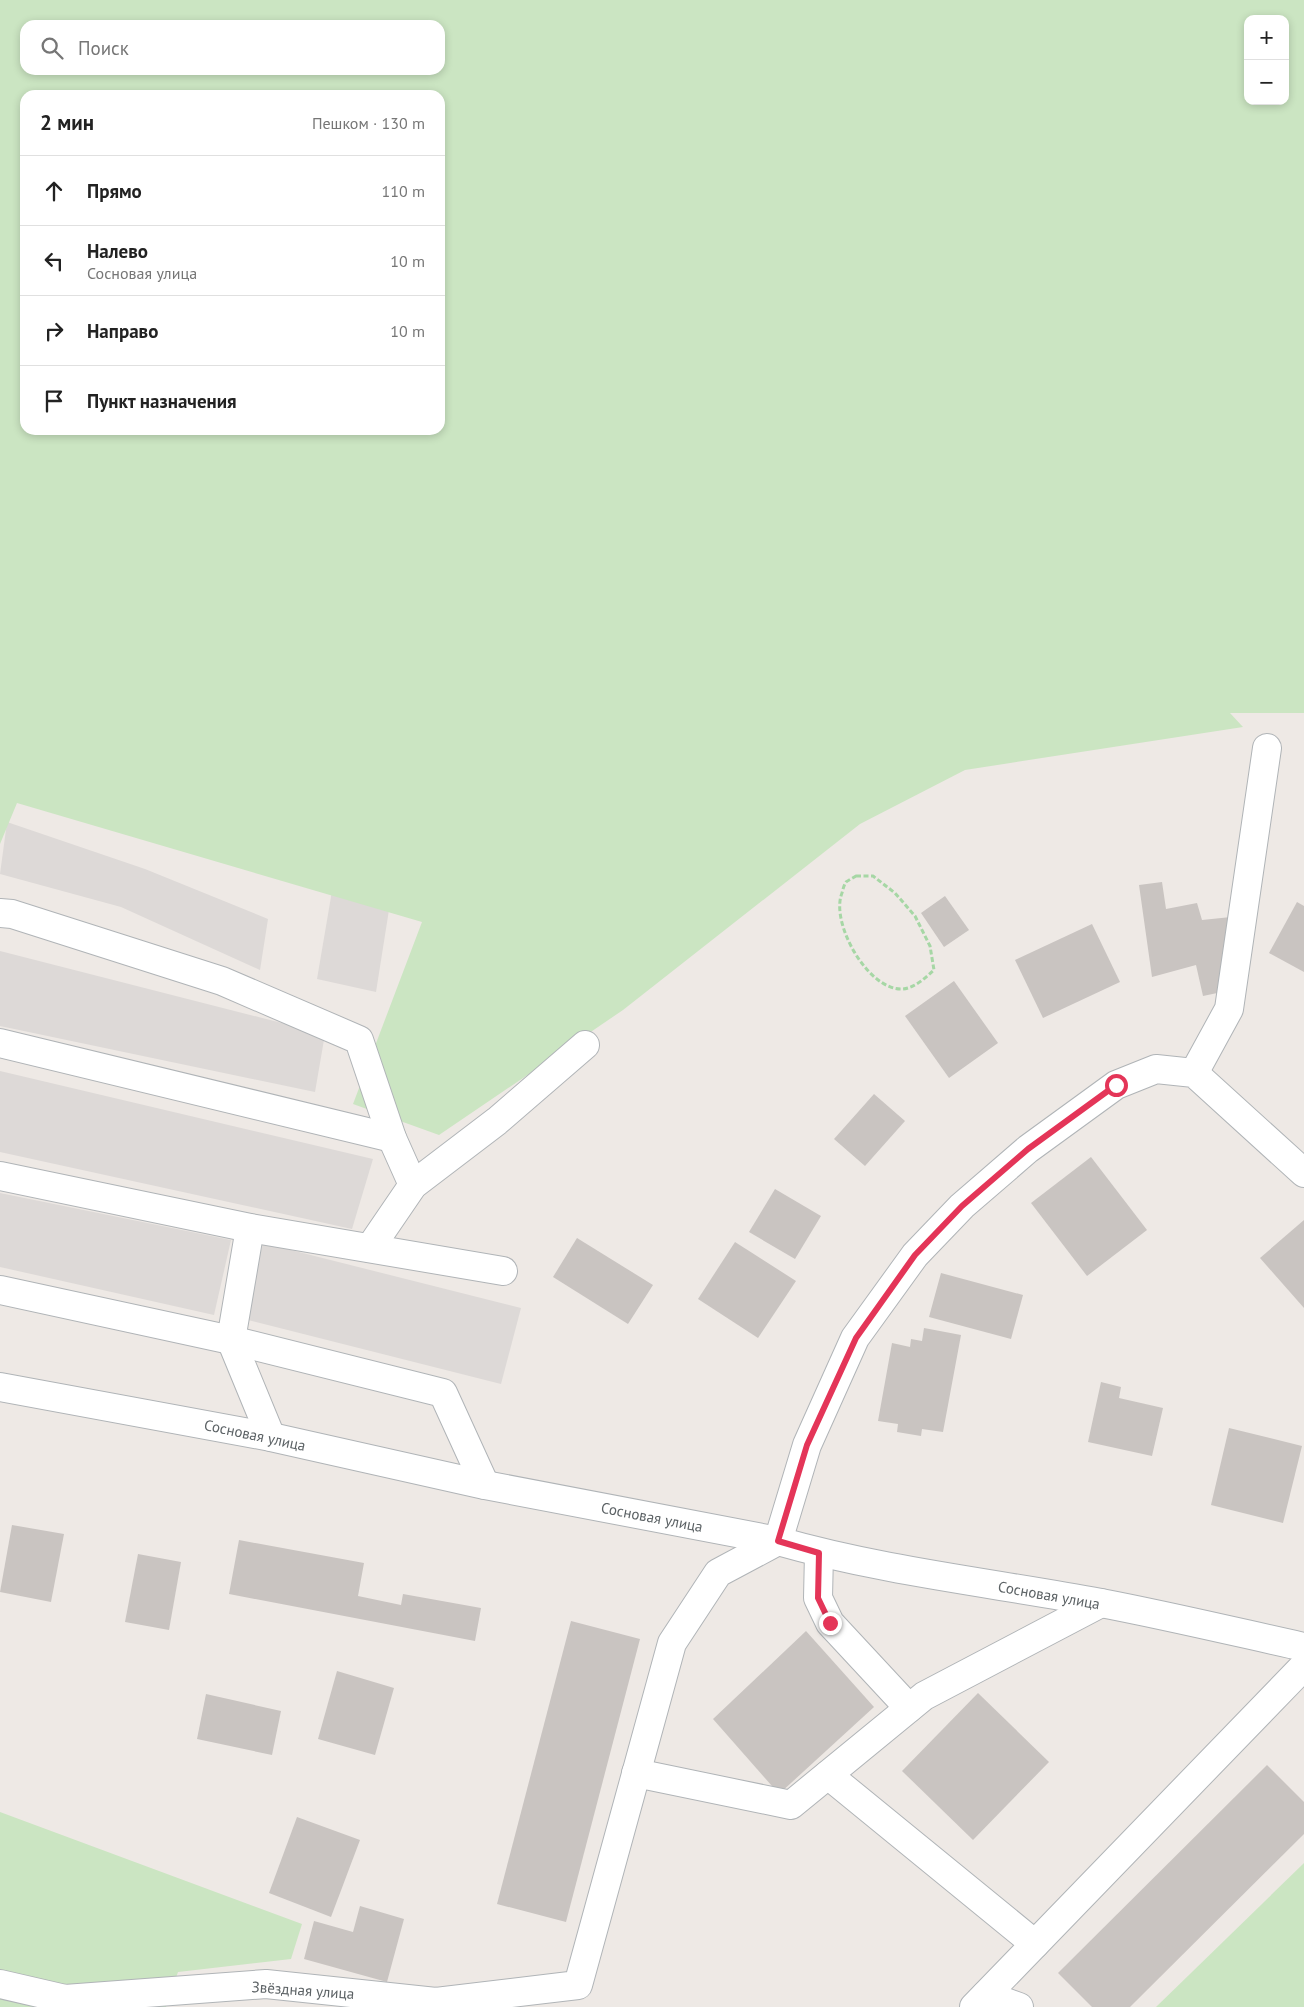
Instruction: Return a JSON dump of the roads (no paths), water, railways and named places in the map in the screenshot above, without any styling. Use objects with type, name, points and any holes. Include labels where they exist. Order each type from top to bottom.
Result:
[{"type":"street","points":[[1194,1073],[1228,1009],[1267,748]]},
{"type":"street","points":[[0,913],[12,914],[222,981],[359,1040],[392,1138],[413,1185]]},
{"type":"street","points":[[0,1043],[392,1138]]},
{"type":"street","points":[[370,1248],[413,1185],[496,1121],[585,1045]]},
{"type":"street","points":[[1101,1603],[924,1696],[792,1805],[636,1773],[672,1643],[718,1573],[778,1541],[807,1445],[856,1338],[915,1255],[962,1206],[1028,1149],[1116,1085],[1156,1069],[1194,1073],[1304,1173]]},
{"type":"street","points":[[0,1176],[250,1228],[503,1271]]},
{"type":"street","points":[[250,1228],[231,1340],[271,1437]]},
{"type":"street","points":[[0,1290],[231,1340],[442,1393],[485,1485]]},
{"type":"street","name":"Сосновая улица","points":[[0,1387],[271,1437],[485,1485],[778,1541],[819,1553],[951,1578],[1101,1603],[1304,1647]]},
{"type":"street","points":[[819,1553],[818,1598],[830,1623],[909,1708]]},
{"type":"street","points":[[980,2001],[1304,1666]]},
{"type":"street","name":"Звёздная улица","points":[[0,1984],[65,2000],[266,1984],[436,2002],[578,1985],[636,1773]]},
{"type":"street","points":[[828,1775],[1035,1944]]},
{"type":"street","points":[[980,2001],[1019,2007]]}]
